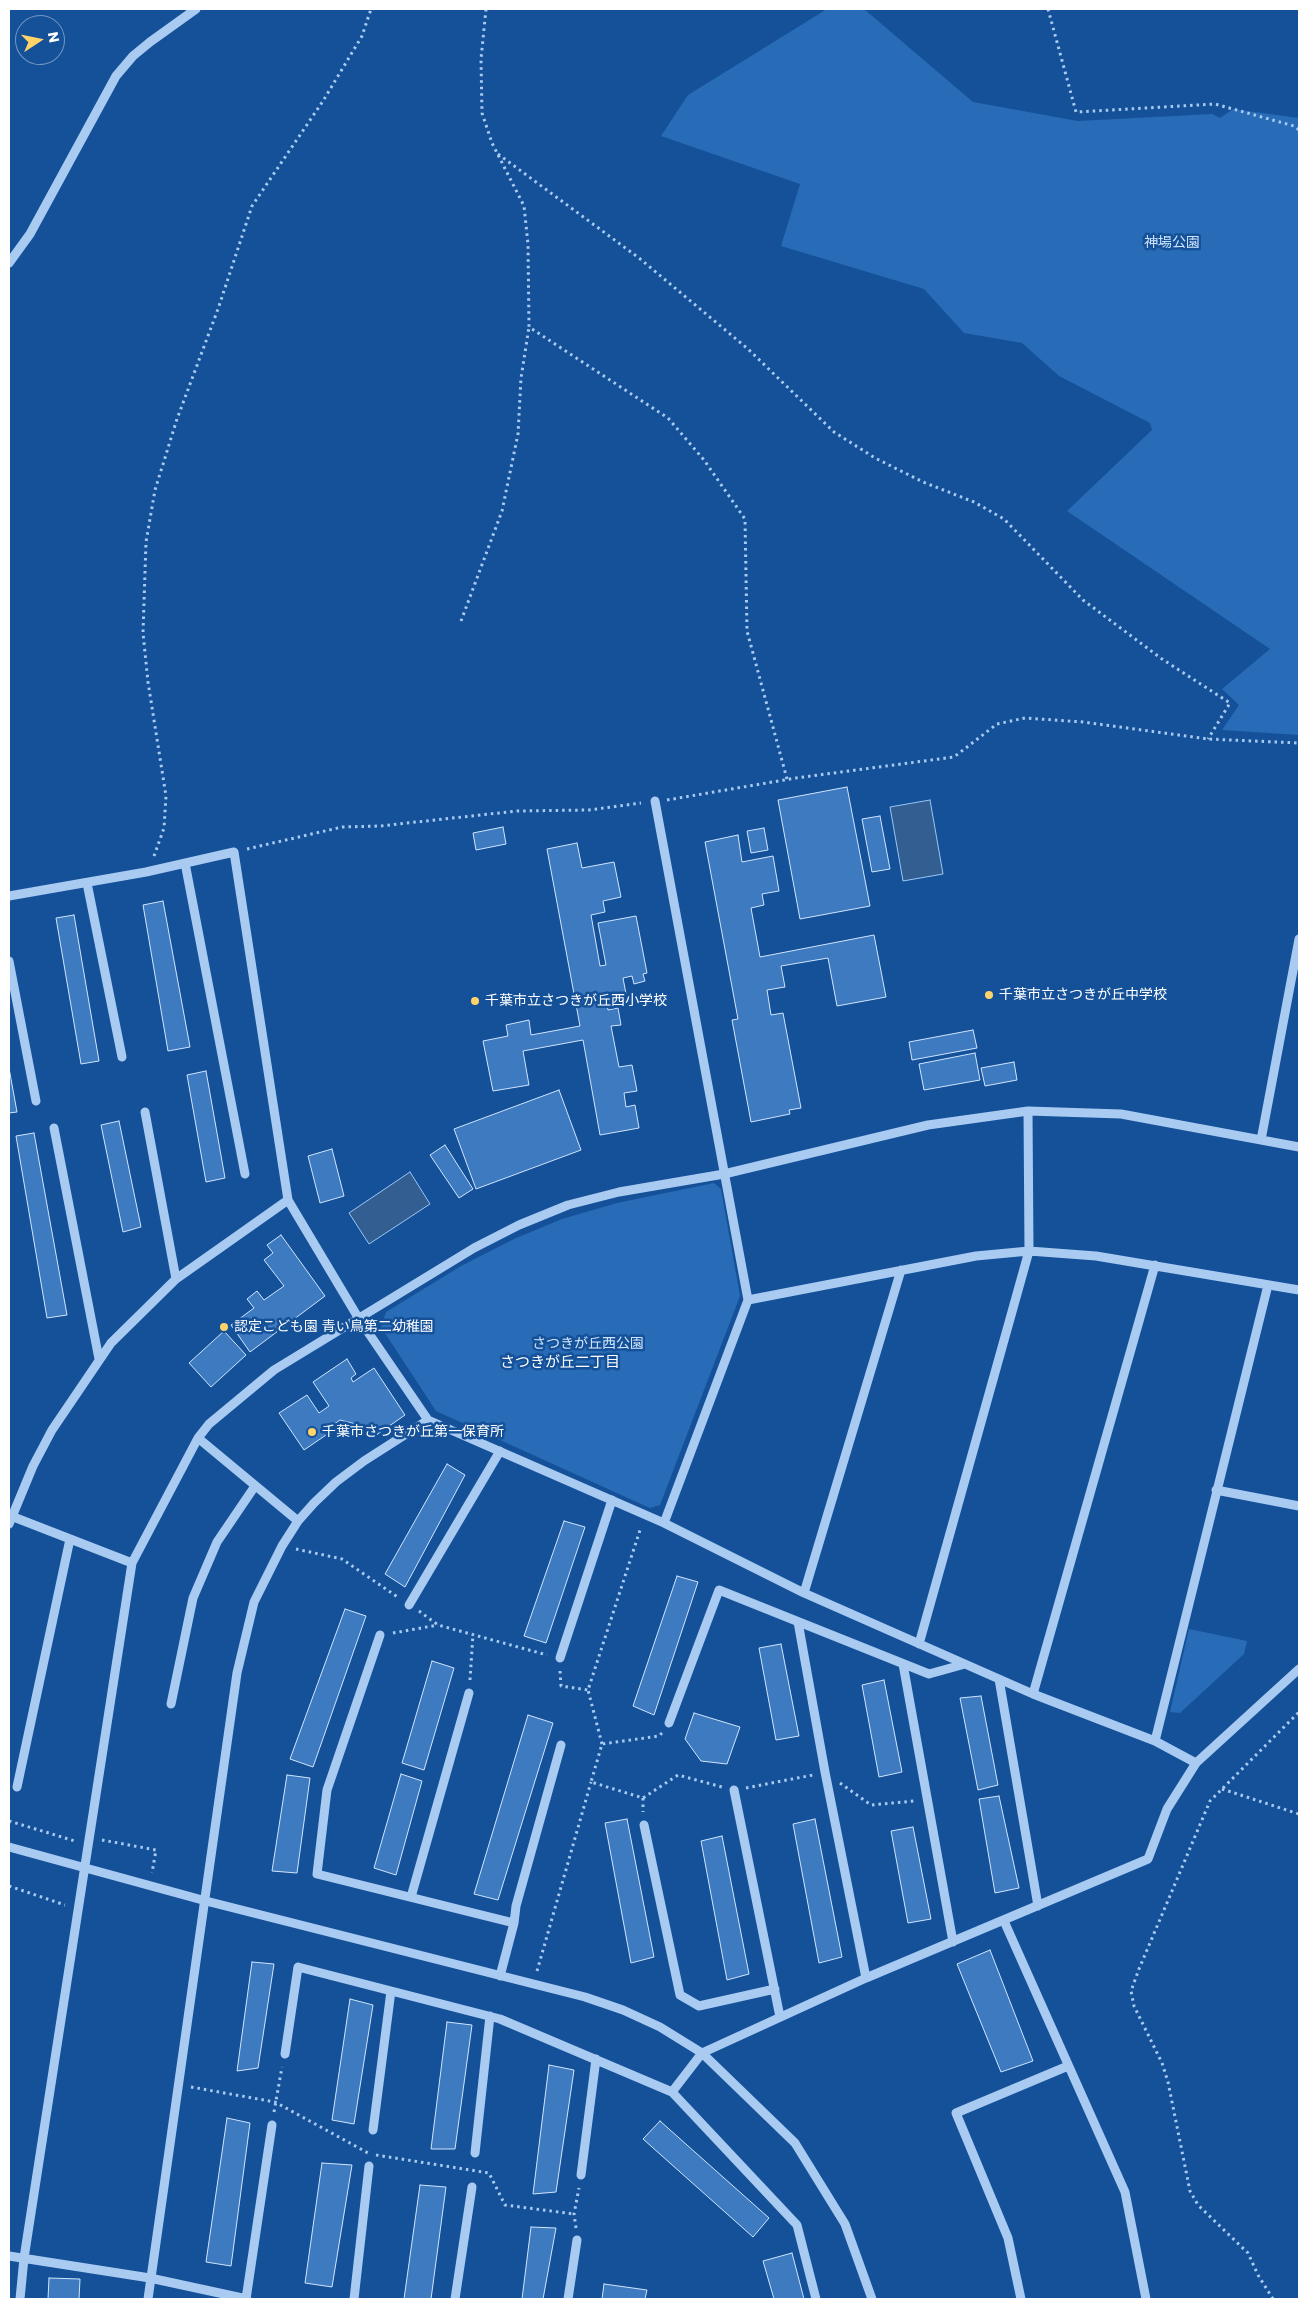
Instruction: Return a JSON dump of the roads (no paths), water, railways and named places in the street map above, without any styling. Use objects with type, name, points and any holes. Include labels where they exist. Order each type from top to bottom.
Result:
[{"type":"street","points":[[9,263],[30,234],[116,76],[144,46],[196,9]]},
{"type":"street","points":[[655,801],[748,1300],[664,1523]]},
{"type":"street","points":[[9,896],[146,872],[234,852],[288,1200],[359,1319],[428,1420],[664,1523],[804,1593],[1033,1694],[1155,1741],[1196,1763]]},
{"type":"street","points":[[185,863],[245,1174]]},
{"type":"street","points":[[87,883],[122,1057]]},
{"type":"street","points":[[1261,1140],[1299,940]]},
{"type":"street","points":[[9,961],[36,1100]]},
{"type":"street","points":[[919,1644],[1029,1251],[1028,1111]]},
{"type":"street","points":[[20,2299],[24,2258],[132,1563],[198,1438],[210,1424],[274,1370],[474,1248],[519,1225],[552,1212],[619,1192],[724,1174],[928,1125],[1028,1111],[1121,1114],[1299,1147]]},
{"type":"street","points":[[145,1112],[176,1279]]},
{"type":"street","points":[[54,1128],[99,1360]]},
{"type":"street","points":[[132,1563],[70,1539],[10,1520],[52,1430],[99,1360],[117,1337],[176,1279],[288,1200]]},
{"type":"street","points":[[748,1300],[976,1256],[1029,1251],[1096,1256],[1299,1290]]},
{"type":"street","points":[[1033,1694],[1155,1265]]},
{"type":"street","points":[[804,1593],[901,1270]]},
{"type":"street","points":[[1155,1741],[1268,1285]]},
{"type":"street","points":[[148,2299],[237,1673],[244,1636],[254,1602],[282,1546],[298,1521],[336,1482],[428,1420]]},
{"type":"street","points":[[198,1438],[298,1521]]},
{"type":"street","points":[[408,1604],[500,1451]]},
{"type":"street","points":[[171,1704],[182,1643],[193,1598],[217,1542],[255,1486]]},
{"type":"street","points":[[1216,1490],[1299,1506]]},
{"type":"street","points":[[560,1658],[612,1500]]},
{"type":"street","points":[[17,1787],[70,1539]]},
{"type":"street","points":[[669,1723],[719,1590],[929,1674],[965,1664]]},
{"type":"street","points":[[798,1622],[825,1772],[866,1978]]},
{"type":"street","points":[[380,1635],[327,1790],[317,1874],[514,1923]]},
{"type":"street","points":[[903,1664],[953,1942]]},
{"type":"street","points":[[672,2092],[702,2053],[866,1978],[1148,1859],[1167,1809],[1196,1763],[1299,1669]]},
{"type":"street","points":[[999,1679],[1038,1906]]},
{"type":"street","points":[[411,1897],[469,1693]]},
{"type":"street","points":[[500,1976],[514,1923],[516,1906],[561,1745]]},
{"type":"street","points":[[734,1790],[780,2017]]},
{"type":"street","points":[[644,1825],[680,1995],[698,2006],[775,1989]]},
{"type":"street","points":[[9,1847],[206,1901],[585,1997],[623,2010],[660,2027],[702,2053],[795,2143],[845,2224],[872,2299]]},
{"type":"street","points":[[1004,1921],[1125,2192],[1146,2299]]},
{"type":"street","points":[[285,2054],[298,1968],[490,2016],[672,2092],[797,2225],[816,2299]]},
{"type":"street","points":[[373,2130],[391,1991]]},
{"type":"street","points":[[475,2153],[490,2016]]},
{"type":"street","points":[[581,2175],[596,2059]]},
{"type":"street","points":[[1021,2299],[1008,2238],[956,2113],[1068,2066]]},
{"type":"street","points":[[9,2256],[150,2278],[247,2299],[272,2124]]},
{"type":"street","points":[[354,2299],[369,2166]]},
{"type":"street","points":[[455,2299],[472,2187]]},
{"type":"street","points":[[568,2299],[576,2240]]},
{"type":"place","name":"千葉市立さつきが丘中学校","points":[[989,995]]},
{"type":"place","name":"千葉市立さつきが丘西小学校","points":[[475,1001]]},
{"type":"place","name":"認定こども園 青い鳥第二幼稚園","points":[[224,1327]]},
{"type":"place","name":"千葉市さつきが丘第一保育所","points":[[312,1432]]},
{"type":"district","name":"さつきが丘二丁目","points":[[560,1363]]},
{"type":"park label","name":"神場公園","points":[[1172,243]]},
{"type":"park label","name":"さつきが丘西公園","points":[[588,1344]]}]
